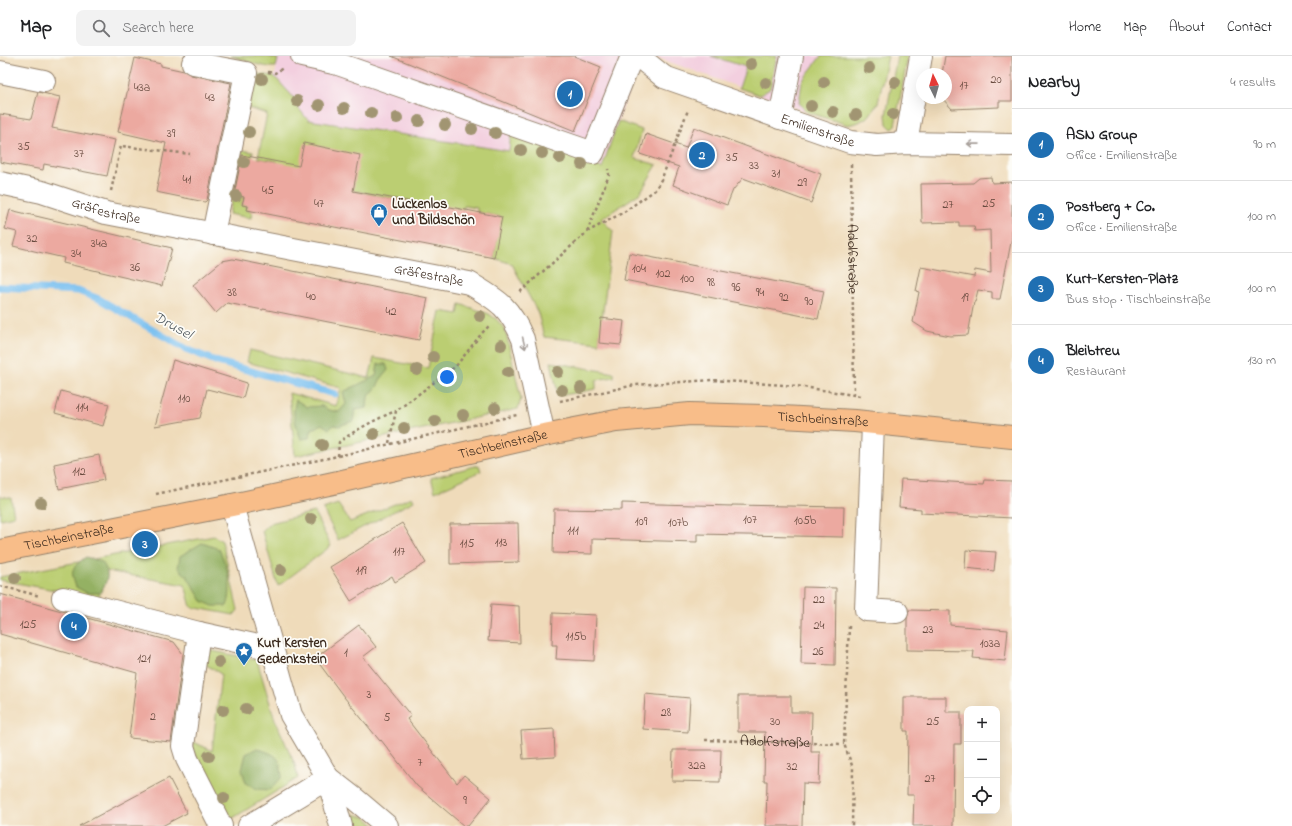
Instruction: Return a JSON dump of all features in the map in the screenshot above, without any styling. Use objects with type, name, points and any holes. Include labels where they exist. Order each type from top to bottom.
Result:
[{"type":"main road","name":"Tischbeinstraße","points":[[0,551],[232,505],[616,420],[690,414],[764,416],[855,421],[1012,437]]},
{"type":"street","points":[[302,56],[338,64],[593,153],[632,56]]},
{"type":"street","name":"Emilienstraße","points":[[638,56],[664,77],[850,142],[877,145],[906,143],[1012,145]]},
{"type":"street","points":[[780,118],[792,56]]},
{"type":"street","points":[[906,143],[921,56]]},
{"type":"street","points":[[193,63],[246,73],[213,234]]},
{"type":"street","points":[[0,72],[44,81]]},
{"type":"street","name":"Gräfestraße","points":[[0,183],[42,192],[73,204],[106,213],[469,283],[494,297],[507,309],[517,326],[523,339],[544,435]]},
{"type":"street","points":[[873,424],[866,610],[897,612]]},
{"type":"street","points":[[232,505],[291,715],[328,778],[341,826]]},
{"type":"street","points":[[63,598],[200,633],[272,649]]},
{"type":"street","points":[[200,633],[183,746],[187,759],[221,826]]},
{"type":"street","points":[[249,826],[328,778]]},
{"type":"street","points":[[328,778],[387,826]]},
{"type":"path","points":[[338,482],[339,442],[356,430],[396,411],[456,366],[482,333],[507,309],[514,298],[586,232],[624,212],[655,190],[662,178],[697,89]]},
{"type":"path","name":"Adolfstraße","points":[[850,142],[854,376]]},
{"type":"path","points":[[106,213],[121,146],[190,154]]},
{"type":"path","points":[[586,232],[609,175],[608,168],[593,153]]},
{"type":"path","points":[[226,480],[338,456],[538,409]]},
{"type":"path","points":[[386,471],[396,411]]},
{"type":"path","points":[[0,586],[53,599],[63,598]]},
{"type":"path","points":[[844,721],[844,744],[853,768],[852,826]]},
{"type":"path","name":"Adolfstraße","points":[[705,740],[844,744]]},
{"type":"shaded area","points":[[265,56],[641,56],[599,174],[267,114],[278,60]]},
{"type":"shaded area","points":[[653,56],[888,56],[878,103],[869,116],[859,122],[848,125],[807,112]]},
{"type":"green space","points":[[230,56],[265,56],[278,59],[276,67],[270,67]]},
{"type":"green space","points":[[711,56],[777,56],[770,89],[760,95],[739,88],[746,67]]},
{"type":"green space","points":[[821,56],[888,56],[878,103],[869,116],[859,122],[848,125],[807,112],[799,103],[802,81]]},
{"type":"green space","points":[[897,56],[908,56],[895,125],[892,129],[887,124],[886,115]]},
{"type":"green space","points":[[256,74],[274,76],[295,99],[295,104],[308,120],[509,151],[511,133],[602,168],[618,121],[642,130],[634,158],[657,165],[640,193],[601,219],[613,231],[599,343],[544,337],[538,313],[512,264],[494,258],[501,217],[477,212],[477,208],[464,206],[463,210],[439,207],[349,190],[276,168],[277,161],[258,158],[267,114],[248,108]]},
{"type":"green space","points":[[242,150],[253,152],[246,186],[243,185],[241,197],[244,197],[242,205],[248,207],[248,211],[252,211],[251,218],[229,214]]},
{"type":"green space","points":[[460,304],[489,314],[505,329],[521,399],[518,409],[295,456],[289,393],[336,406],[341,388],[247,362],[250,350],[369,378],[374,358],[428,368],[440,311],[458,314]]},
{"type":"green space","points":[[551,362],[614,373],[614,377],[596,380],[596,389],[563,395],[557,390]]},
{"type":"green space","points":[[378,364],[386,364],[388,370],[380,380],[377,387],[368,397],[367,408],[355,410],[353,421],[339,426],[334,425],[329,429],[322,424],[312,429],[309,438],[301,439],[294,415],[296,400],[307,407],[322,406],[328,410],[339,412],[346,404],[343,392],[376,376]]},
{"type":"green space","points":[[479,465],[481,471],[435,492],[431,478]]},
{"type":"green space","points":[[0,496],[11,498],[14,516],[0,519]]},
{"type":"green space","points":[[412,497],[414,501],[338,540],[323,509],[338,504],[350,522]]},
{"type":"green space","points":[[314,512],[331,546],[278,586],[262,531],[270,523]]},
{"type":"green space","points":[[214,536],[222,541],[238,610],[234,615],[191,607],[185,585],[95,569],[100,589],[99,598],[0,580],[0,577]]},
{"type":"green space","points":[[202,543],[219,549],[222,556],[230,585],[227,606],[213,606],[202,601],[187,576],[178,568],[180,556]]},
{"type":"green space","points":[[86,557],[102,562],[105,567],[107,578],[100,593],[87,593],[76,587],[73,577],[73,570],[77,564]]},
{"type":"green space","points":[[208,650],[257,660],[274,717],[295,765],[298,778],[233,818],[229,818],[192,749],[194,742],[212,751],[221,674],[205,664]]},
{"type":"green space","points":[[257,748],[276,757],[280,764],[282,777],[270,790],[257,789],[246,783],[242,770],[246,754]]},
{"type":"green space","points":[[352,814],[365,817],[375,826],[354,826],[350,818]]},
{"type":"building","points":[[391,56],[574,56],[601,67],[575,131]]},
{"type":"building","points":[[945,56],[1012,56],[1012,101],[999,101],[999,107],[952,109],[947,104],[952,104],[952,68],[943,68]]},
{"type":"building","points":[[135,58],[161,64],[161,66],[184,71],[191,75],[231,83],[207,200],[205,202],[156,192],[166,143],[118,132]]},
{"type":"building","points":[[38,92],[60,97],[52,128],[115,140],[107,176],[44,164],[43,170],[0,162],[0,114],[31,119]]},
{"type":"building","points":[[694,127],[821,174],[811,203],[743,178],[733,190],[727,205],[673,185],[679,167],[640,154],[646,134],[686,148]]},
{"type":"building","points":[[304,143],[360,155],[353,191],[502,217],[494,258],[247,210],[248,206],[242,205],[244,197],[234,195],[242,155],[299,166]]},
{"type":"building","points":[[991,177],[992,183],[1012,182],[1012,237],[1000,299],[992,299],[992,292],[978,290],[974,302],[968,335],[950,336],[927,331],[913,322],[919,292],[916,291],[921,267],[974,277],[975,270],[991,273],[990,230],[975,231],[974,226],[959,226],[959,222],[922,223],[921,184],[973,183],[979,178]]},
{"type":"building","points":[[10,210],[172,248],[162,286],[63,263],[64,258],[13,246],[17,232],[5,229]]},
{"type":"building","points":[[629,253],[824,291],[818,319],[624,280]]},
{"type":"building","points":[[233,259],[428,298],[419,340],[227,303],[216,313],[193,285],[222,261]]},
{"type":"building","points":[[601,318],[624,321],[621,345],[599,343]]},
{"type":"building","points":[[173,360],[247,383],[243,398],[207,389],[200,418],[155,426]]},
{"type":"building","points":[[61,391],[109,404],[103,426],[55,413]]},
{"type":"building","points":[[99,455],[104,480],[59,489],[54,464]]},
{"type":"building","points":[[901,479],[984,484],[985,480],[1012,481],[1012,518],[921,513],[921,509],[899,507]]},
{"type":"building","points":[[622,503],[844,507],[843,537],[697,534],[697,542],[592,539],[592,554],[553,553],[554,509],[622,510]]},
{"type":"building","points":[[402,523],[426,563],[395,582],[392,576],[351,601],[330,567]]},
{"type":"building","points":[[518,523],[519,562],[450,564],[450,524]]},
{"type":"building","points":[[966,550],[996,552],[994,571],[965,568]]},
{"type":"building","points":[[803,587],[836,588],[835,665],[801,664]]},
{"type":"building","points":[[0,594],[174,642],[183,654],[171,742],[129,738],[137,673],[0,634]]},
{"type":"building","points":[[491,604],[519,606],[520,643],[488,641]]},
{"type":"building","points":[[909,610],[950,611],[950,625],[1008,630],[1005,661],[973,658],[974,651],[907,650],[907,619]]},
{"type":"building","points":[[553,613],[596,615],[594,661],[556,659],[557,645],[552,645]]},
{"type":"building","points":[[359,625],[376,647],[363,657],[411,716],[407,719],[457,783],[464,775],[491,798],[468,826],[464,826],[417,786],[381,740],[380,741],[344,697],[315,658]]},
{"type":"building","points":[[645,694],[690,698],[688,732],[643,729]]},
{"type":"building","points":[[738,696],[791,696],[791,712],[812,712],[811,752],[820,752],[819,784],[803,783],[802,826],[766,826],[767,781],[764,781],[765,732],[738,732]]},
{"type":"building","points":[[904,697],[946,697],[946,712],[961,712],[961,744],[954,744],[953,826],[913,826],[914,795],[907,795],[908,731],[904,731]]},
{"type":"building","points":[[554,729],[555,757],[523,759],[521,731]]},
{"type":"building","points":[[673,750],[721,750],[720,782],[672,781]]},
{"type":"building","points":[[169,778],[187,813],[162,826],[79,826]]},
{"type":"waterway","name":"Drusel","points":[[0,287],[78,291],[99,299],[186,349],[218,362],[335,394]]},
{"type":"place","name":"ASN Group","points":[[570,94]]},
{"type":"place","name":"Postberg + Co.","points":[[702,155]]},
{"type":"place","name":"Lückenlos und Bildschön","points":[[379,227]]},
{"type":"place","name":"Kurt-Kersten-Platz","points":[[145,544]]},
{"type":"place","name":"Bleibtreu","points":[[74,626]]},
{"type":"place","name":"Kurt Kersten Gedenkstein","points":[[244,666]]}]
